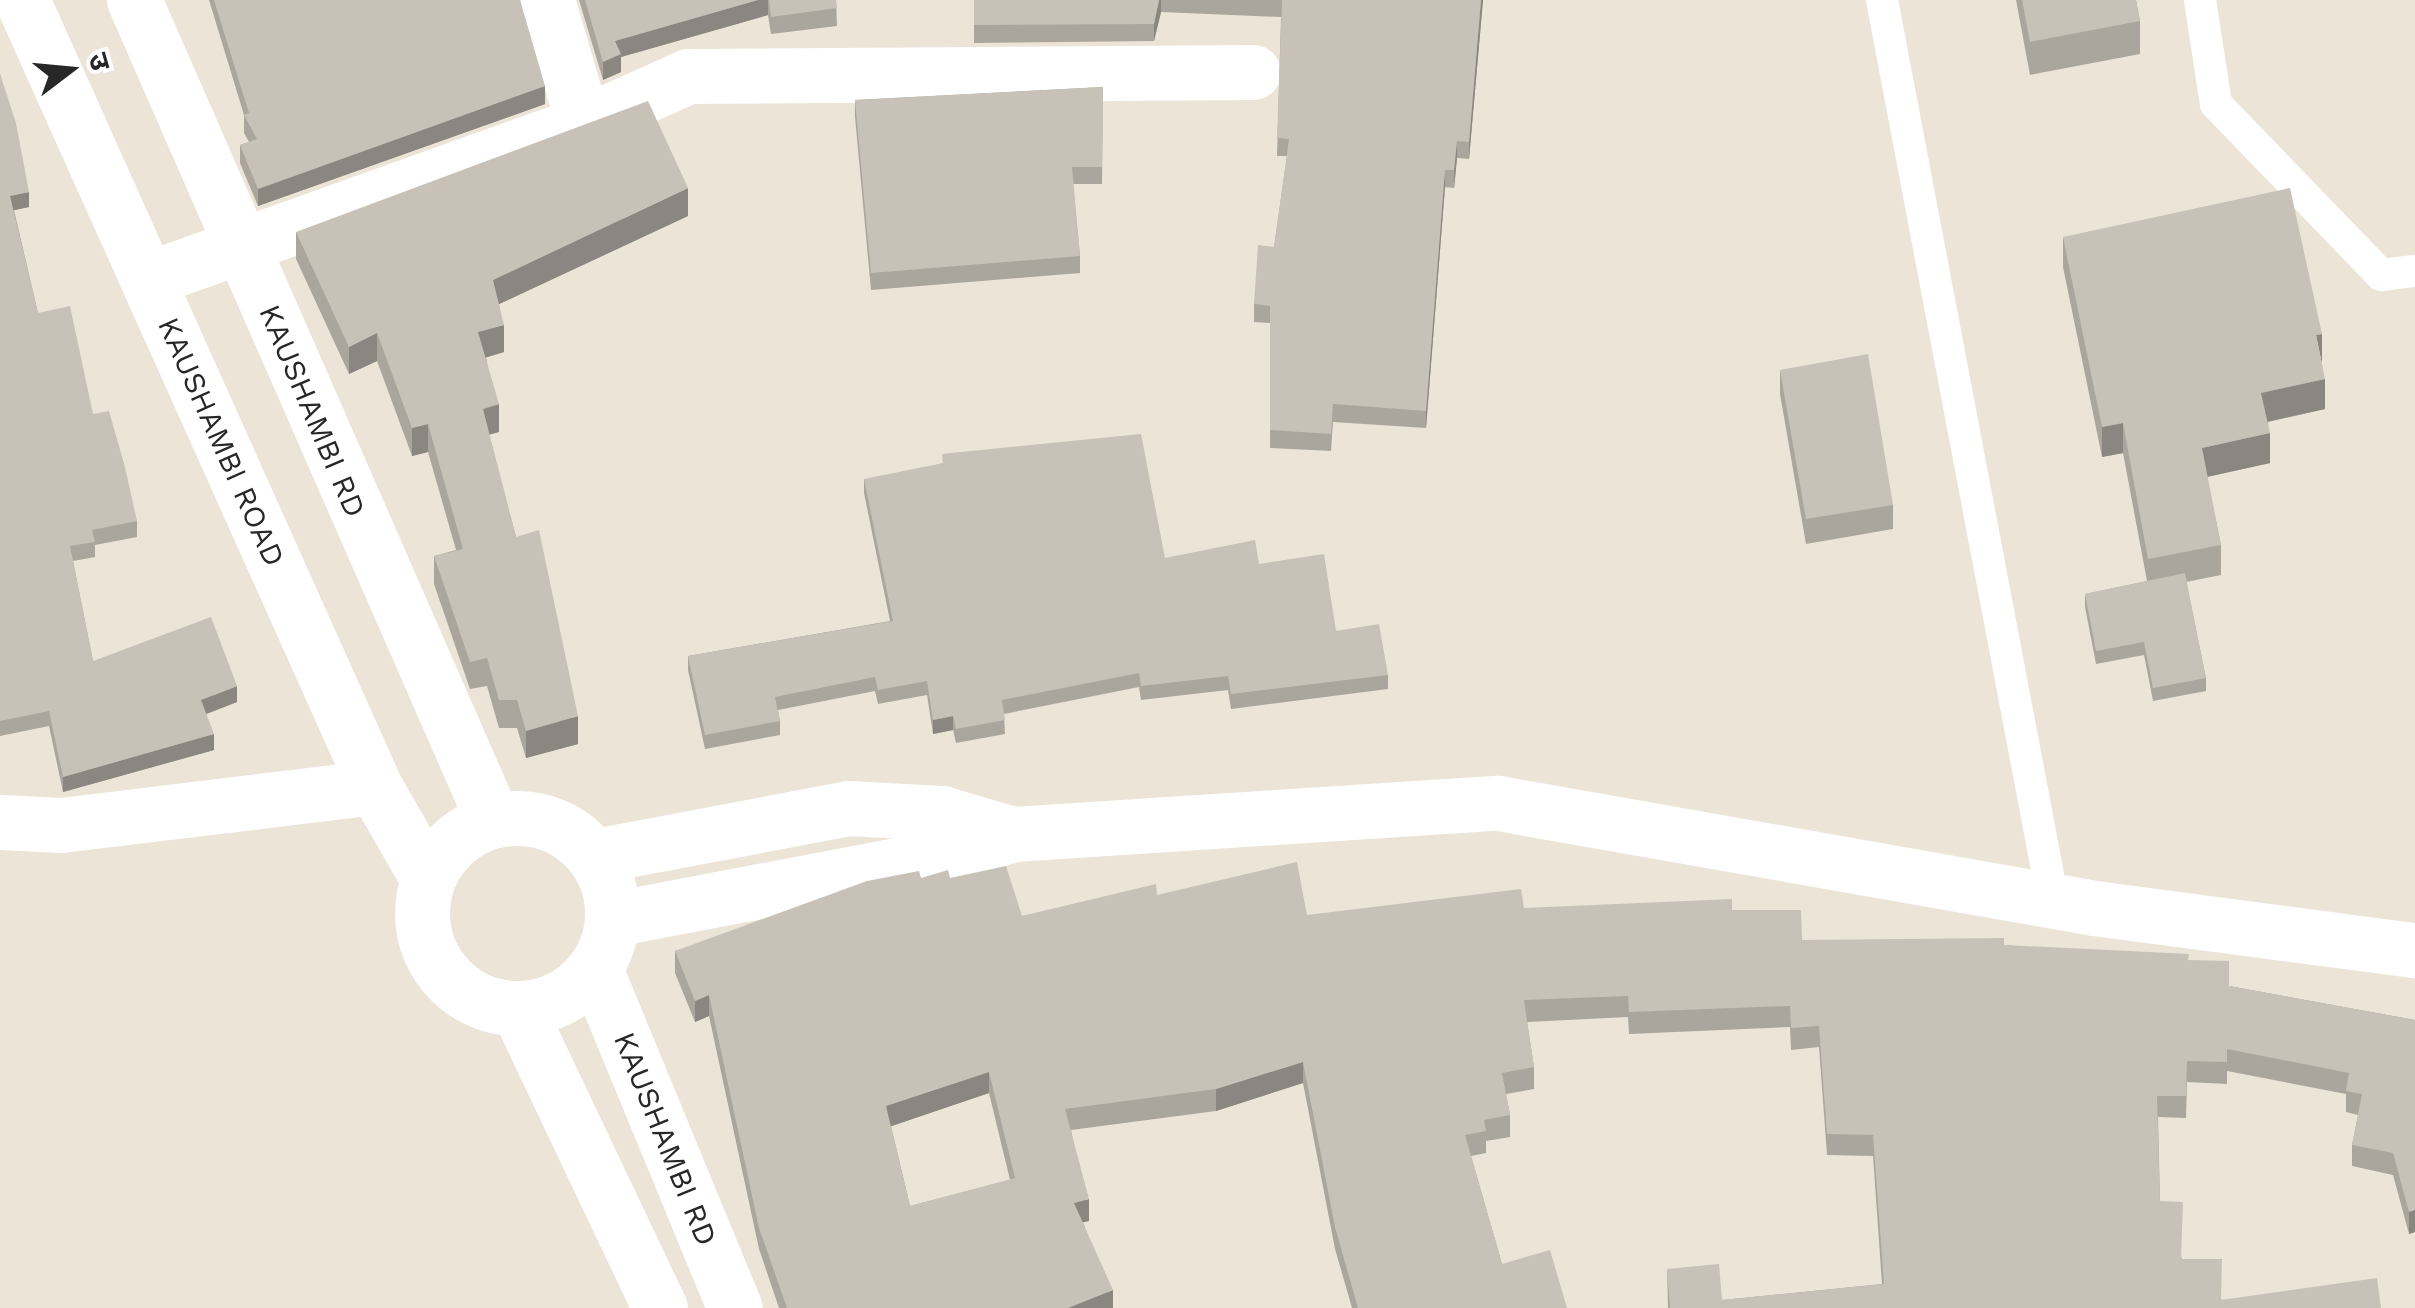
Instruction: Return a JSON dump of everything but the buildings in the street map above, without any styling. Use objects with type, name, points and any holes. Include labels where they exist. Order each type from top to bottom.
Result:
[{"type":"main road","name":"KAUSHAMBI ROAD","points":[[22,0],[375,787],[428,879]]},
{"type":"main road","name":"KAUSHAMBI RD","points":[[134,0],[492,820]]},
{"type":"main road","points":[[548,0],[583,123]]},
{"type":"main road","points":[[148,279],[583,123],[688,76],[1253,72]]},
{"type":"main road","points":[[0,822],[61,824],[375,787]]},
{"type":"main road","points":[[604,944],[953,854],[1013,834],[1498,803],[2052,901],[2415,950]]},
{"type":"main road","points":[[595,856],[848,808],[942,813],[1013,834]]},
{"type":"main road","points":[[538,819],[595,856],[612,896],[604,944],[561,998],[518,1009],[468,996],[432,956],[421,905],[428,879],[443,852],[492,820],[538,819]]},
{"type":"main road","name":"KAUSHAMBI RD","points":[[604,944],[734,1308]]},
{"type":"main road","points":[[518,1009],[660,1308]]},
{"type":"lane","points":[[1882,0],[2052,901]]},
{"type":"lane","points":[[2200,0],[2216,104],[2380,275],[2415,271]]}]
